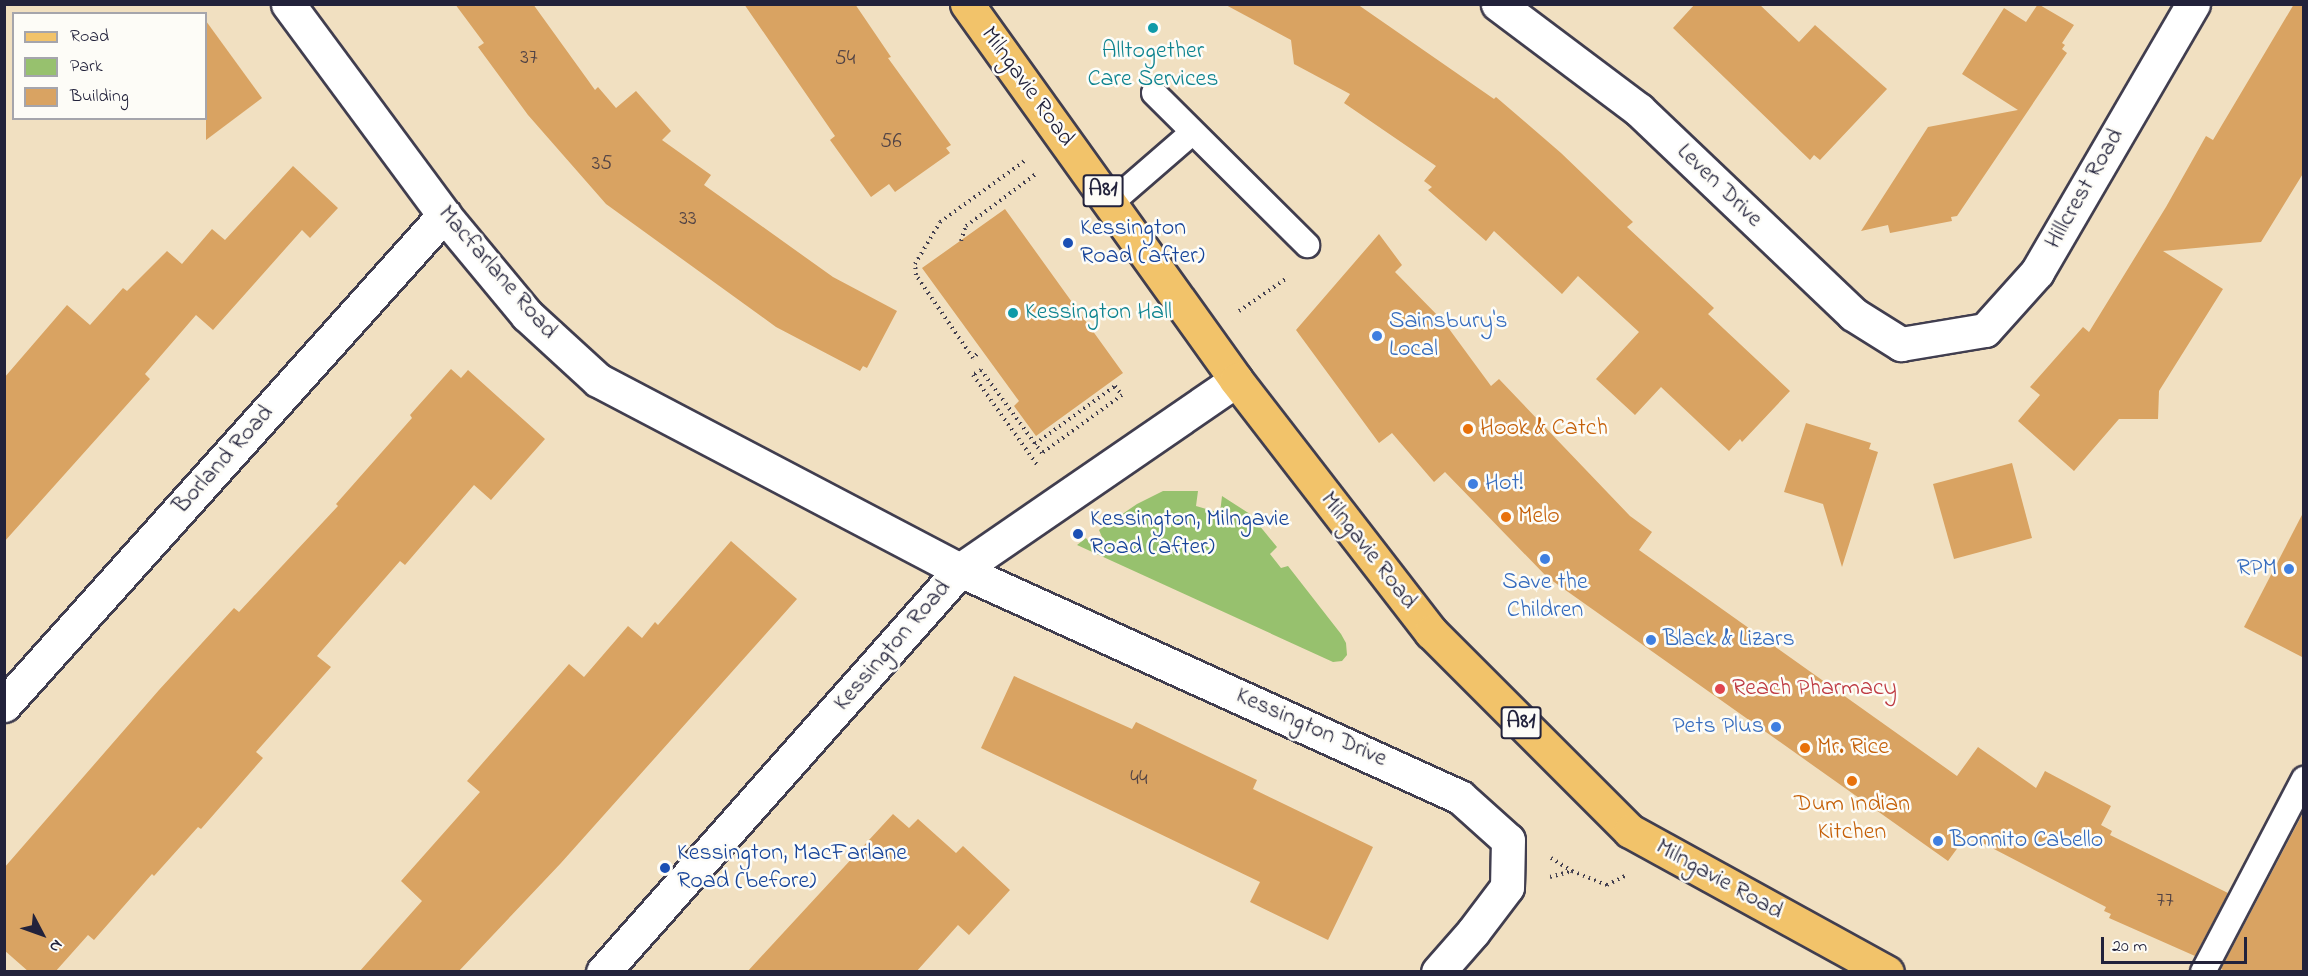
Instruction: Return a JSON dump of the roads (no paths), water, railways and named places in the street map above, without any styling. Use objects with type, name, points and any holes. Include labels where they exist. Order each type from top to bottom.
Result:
[{"type":"main road","name":"Milngavie Road","points":[[967,4],[1236,380],[1431,632],[1630,831],[1887,972]]},
{"type":"street","name":"Macfarlane Road","points":[[288,4],[444,215],[527,315],[598,380],[960,570]]},
{"type":"street","name":"Leven Drive","points":[[1498,4],[1639,110],[1853,314],[1901,344],[1945,338]]},
{"type":"street","name":"Hillcrest Road","points":[[1945,338],[1985,330],[2037,272],[2193,4]]},
{"type":"street","name":"Borland Road","points":[[4,705],[444,215]]},
{"type":"street","name":"Kessington Road","points":[[603,972],[960,570],[1236,380]]},
{"type":"street","name":"Kessington Drive","points":[[960,570],[1460,797],[1508,840],[1507,887],[1473,932],[1438,972]]},
{"type":"lane","points":[[1154,93],[1307,245]]},
{"type":"lane","points":[[1111,203],[1193,132]]},
{"type":"lane","points":[[2203,972],[2304,779]]},
{"type":"place","name":"Alltogether Care Services","points":[[1153,28]]},
{"type":"place","name":"Kessington Road (after)","points":[[1068,243]]},
{"type":"place","name":"Kessington Hall","points":[[1013,313]]},
{"type":"place","name":"Sainsbury's Local","points":[[1377,336]]},
{"type":"place","name":"Hook & Catch","points":[[1468,429]]},
{"type":"place","name":"Hot!","points":[[1473,484]]},
{"type":"place","name":"Melo","points":[[1506,517]]},
{"type":"place","name":"Kessington, Milngavie Road (after)","points":[[1078,534]]},
{"type":"place","name":"Save the Children","points":[[1545,559]]},
{"type":"place","name":"RPM","points":[[2289,569]]},
{"type":"place","name":"Black & Lizars","points":[[1651,640]]},
{"type":"place","name":"Reach Pharmacy","points":[[1720,689]]},
{"type":"place","name":"Pets Plus","points":[[1776,727]]},
{"type":"place","name":"Mr. Rice","points":[[1805,748]]},
{"type":"place","name":"Dum Indian Kitchen","points":[[1852,781]]},
{"type":"place","name":"Bonnito Cabello","points":[[1938,841]]},
{"type":"place","name":"Kessington, MacFarlane Road (before)","points":[[665,868]]}]
